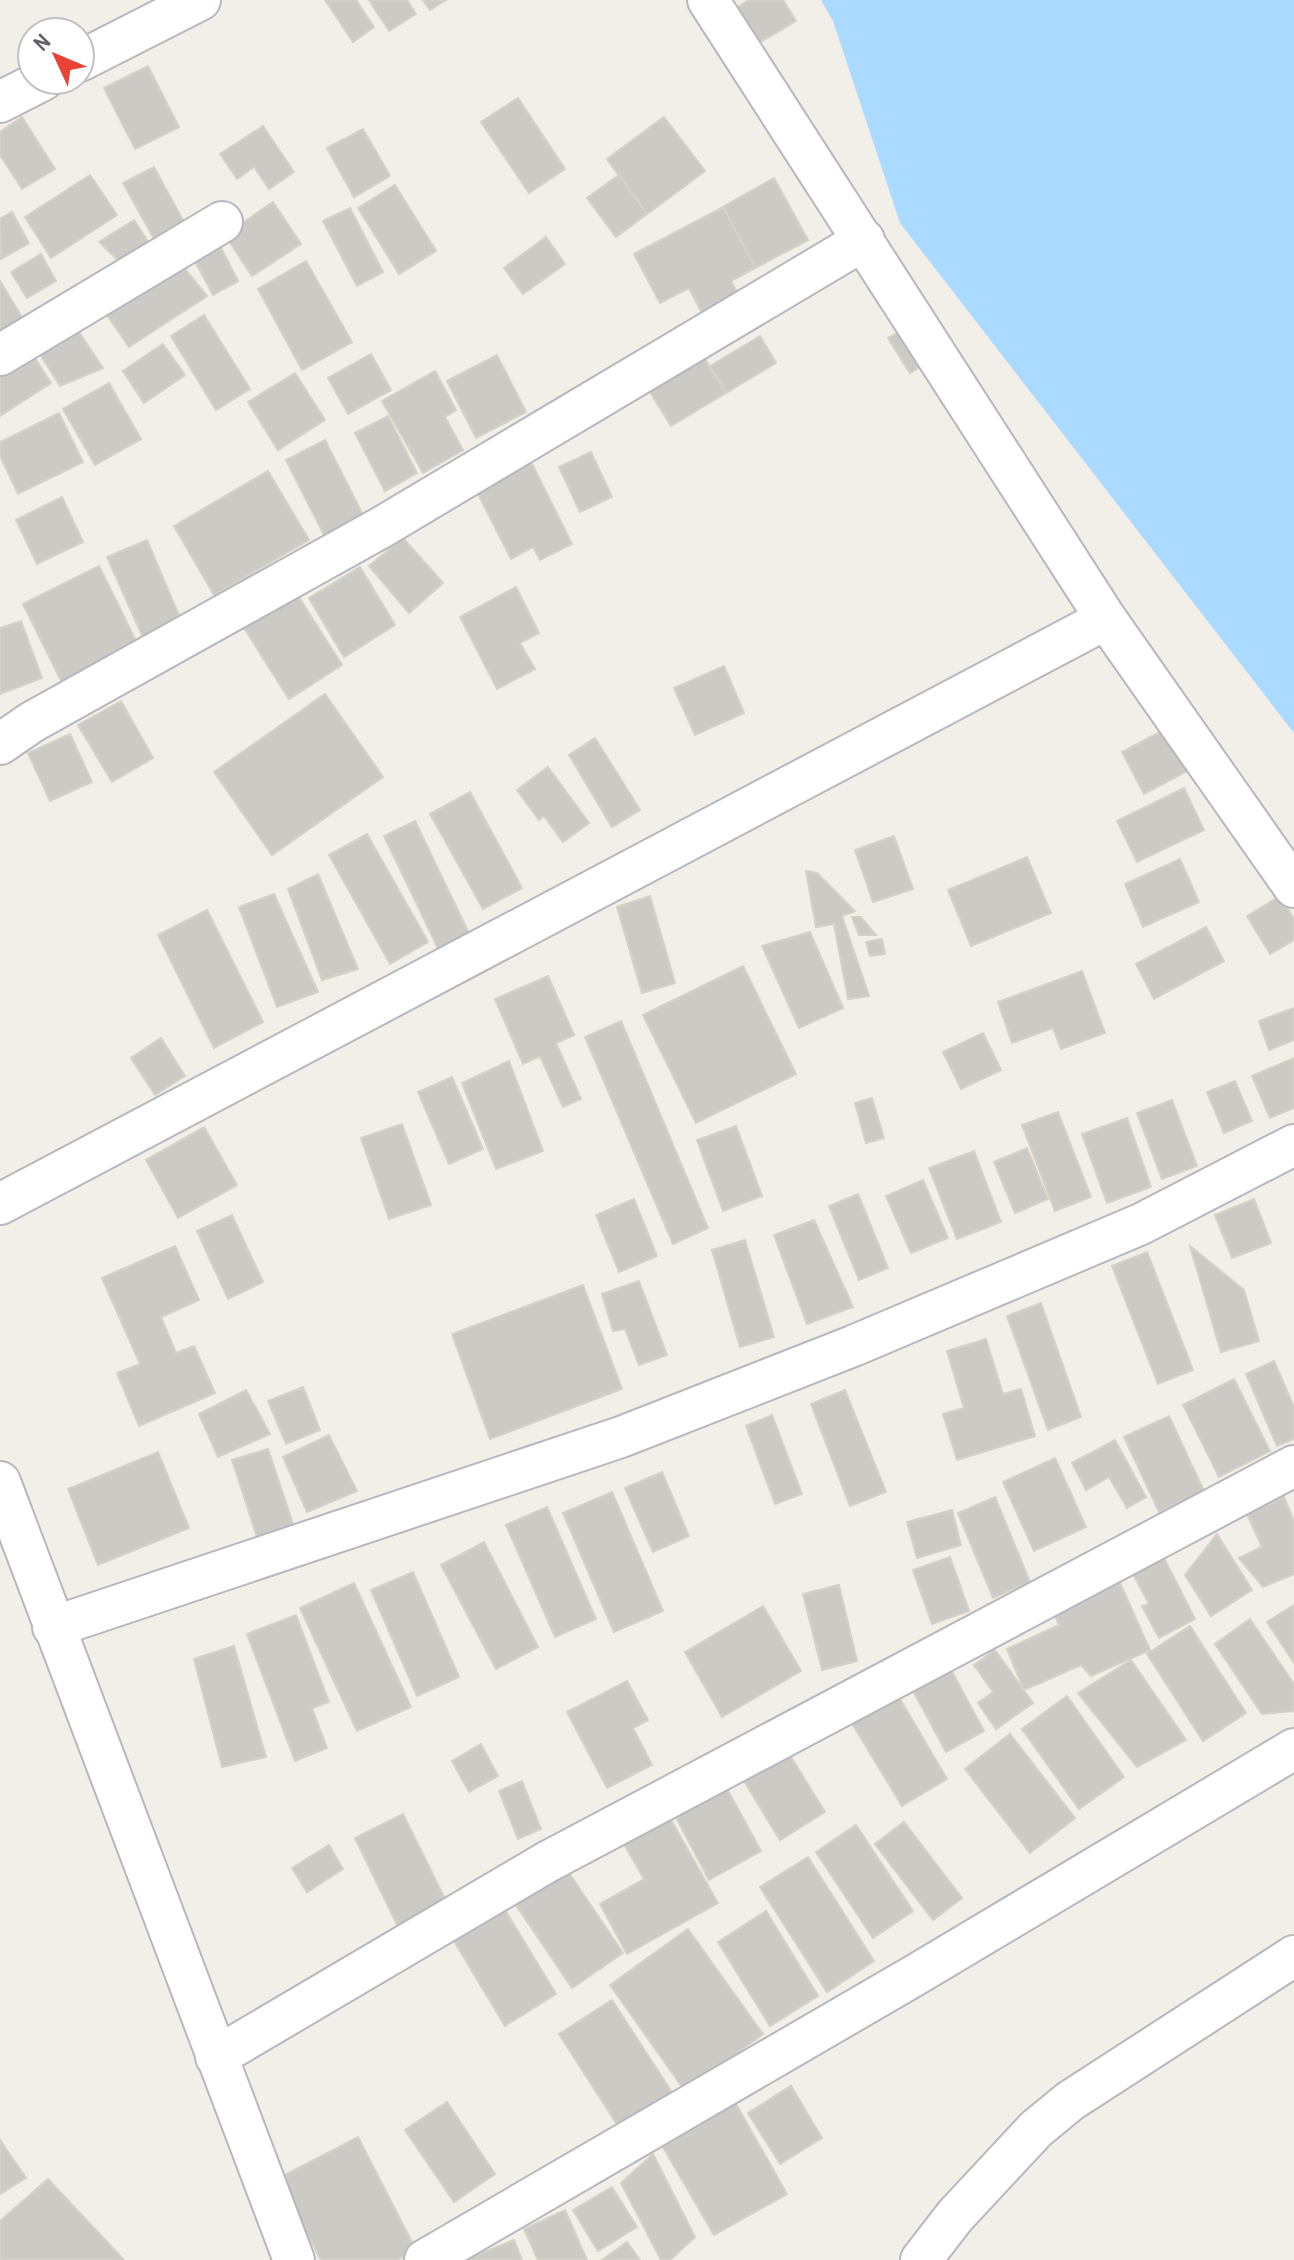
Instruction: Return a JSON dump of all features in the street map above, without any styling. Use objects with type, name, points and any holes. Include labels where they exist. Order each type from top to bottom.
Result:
[{"type":"street","points":[[96,53],[200,0]]},
{"type":"street","points":[[708,0],[1106,619],[1294,887]]},
{"type":"street","points":[[0,355],[222,222]]},
{"type":"street","points":[[0,744],[32,722],[382,527],[864,240]]},
{"type":"street","points":[[0,1204],[1106,619]]},
{"type":"street","points":[[53,1627],[621,1437],[853,1346],[1141,1224],[1294,1145]]},
{"type":"street","points":[[216,2057],[547,1862],[1294,1466]]},
{"type":"street","points":[[0,1482],[294,2260]]},
{"type":"street","points":[[425,2260],[904,1982],[1294,1749]]},
{"type":"street","points":[[921,2260],[955,2216],[1036,2129],[1070,2101],[1294,1956]]},
{"type":"water","points":[[821,0],[1294,0],[1294,733],[900,223],[833,21]]},
{"type":"building","points":[[325,0],[356,0],[374,27],[353,42]]},
{"type":"building","points":[[369,0],[407,0],[416,14],[389,31]]},
{"type":"building","points":[[423,0],[446,0],[430,10]]},
{"type":"building","points":[[749,0],[783,0],[796,21],[752,47],[731,11]]},
{"type":"building","points":[[148,66],[179,127],[135,149],[104,88]]},
{"type":"building","points":[[518,98],[565,169],[529,193],[481,122]]},
{"type":"building","points":[[22,117],[55,169],[22,189],[0,155],[0,132]]},
{"type":"building","points":[[664,117],[705,171],[647,214],[607,159]]},
{"type":"building","points":[[263,126],[294,172],[269,189],[254,167],[237,179],[220,154]]},
{"type":"building","points":[[363,129],[390,176],[354,197],[327,148]]},
{"type":"building","points":[[154,167],[184,222],[154,239],[123,183]]},
{"type":"building","points":[[90,175],[117,215],[51,258],[25,217]]},
{"type":"building","points":[[619,175],[647,214],[616,237],[587,198]]},
{"type":"building","points":[[774,178],[808,240],[755,268],[723,207]]},
{"type":"building","points":[[395,185],[436,251],[399,274],[358,208]]},
{"type":"building","points":[[273,202],[301,244],[252,276],[225,235]]},
{"type":"building","points":[[723,207],[755,268],[731,281],[739,296],[703,315],[689,288],[660,303],[634,254]]},
{"type":"building","points":[[350,208],[383,272],[357,286],[323,221]]},
{"type":"building","points":[[12,212],[29,243],[1,259],[0,219]]},
{"type":"building","points":[[134,220],[154,251],[127,269],[99,242]]},
{"type":"building","points":[[546,237],[565,264],[523,294],[504,268]]},
{"type":"building","points":[[217,240],[238,281],[213,295],[191,254]]},
{"type":"building","points":[[41,254],[56,281],[27,298],[11,272]]},
{"type":"building","points":[[176,258],[207,296],[129,347],[102,308]]},
{"type":"building","points":[[306,261],[352,342],[302,370],[258,289]]},
{"type":"building","points":[[0,281],[23,319],[0,333]]},
{"type":"building","points":[[204,315],[250,389],[216,410],[171,336]]},
{"type":"building","points":[[75,326],[103,368],[60,386],[38,351]]},
{"type":"building","points":[[906,328],[927,362],[910,373],[888,338]]},
{"type":"building","points":[[760,336],[776,363],[726,393],[710,366]]},
{"type":"building","points":[[163,344],[185,375],[144,403],[123,371]]},
{"type":"building","points":[[29,349],[51,383],[0,416],[0,367]]},
{"type":"building","points":[[371,354],[391,390],[348,414],[328,378]]},
{"type":"building","points":[[702,354],[726,393],[671,426],[647,387]]},
{"type":"building","points":[[497,355],[526,412],[476,438],[447,381]]},
{"type":"building","points":[[435,371],[456,410],[445,417],[463,450],[423,473],[382,401]]},
{"type":"building","points":[[295,373],[325,420],[278,450],[248,402]]},
{"type":"building","points":[[109,383],[141,439],[95,465],[63,409]]},
{"type":"building","points":[[59,413],[83,462],[18,494],[0,456],[0,442]]},
{"type":"building","points":[[388,416],[417,473],[385,491],[355,433]]},
{"type":"building","points":[[325,440],[363,515],[324,535],[286,460]]},
{"type":"building","points":[[591,452],[612,497],[580,512],[559,467]]},
{"type":"building","points":[[531,462],[572,544],[540,560],[533,547],[511,559],[476,490]]},
{"type":"building","points":[[268,471],[309,540],[214,595],[174,526]]},
{"type":"building","points":[[62,497],[83,542],[37,564],[16,520]]},
{"type":"building","points":[[403,538],[443,583],[409,613],[369,566]]},
{"type":"building","points":[[147,540],[183,625],[145,642],[107,557]]},
{"type":"building","points":[[99,566],[138,645],[62,683],[23,604]]},
{"type":"building","points":[[360,567],[395,625],[344,657],[309,598]]},
{"type":"building","points":[[516,587],[539,633],[520,643],[535,669],[497,689],[460,617]]},
{"type":"building","points":[[297,594],[342,665],[289,699],[244,628]]},
{"type":"building","points":[[21,621],[42,678],[0,694],[0,628]]},
{"type":"building","points":[[724,666],[744,713],[695,735],[674,688]]},
{"type":"building","points":[[325,694],[383,777],[272,855],[214,772]]},
{"type":"building","points":[[121,701],[153,758],[112,782],[78,725]]},
{"type":"building","points":[[1171,726],[1193,768],[1144,794],[1122,752]]},
{"type":"building","points":[[70,734],[92,782],[50,801],[28,753]]},
{"type":"building","points":[[595,738],[640,810],[612,827],[569,755]]},
{"type":"building","points":[[548,767],[589,823],[563,842],[544,816],[539,820],[517,790]]},
{"type":"building","points":[[1184,788],[1204,830],[1137,862],[1117,821]]},
{"type":"building","points":[[470,792],[522,888],[483,909],[430,814]]},
{"type":"building","points":[[415,821],[477,950],[446,965],[384,836]]},
{"type":"building","points":[[367,834],[428,942],[390,964],[329,855]]},
{"type":"building","points":[[894,836],[913,889],[873,902],[855,850]]},
{"type":"building","points":[[1027,857],[1051,913],[971,946],[948,890]]},
{"type":"building","points":[[1180,859],[1199,902],[1143,927],[1125,884]]},
{"type":"building","points":[[806,871],[817,873],[855,911],[842,916],[869,996],[848,999],[834,924],[816,927]]},
{"type":"building","points":[[318,874],[358,969],[322,980],[288,889]]},
{"type":"building","points":[[274,894],[318,992],[277,1007],[239,907]]},
{"type":"building","points":[[650,896],[675,983],[642,993],[617,907]]},
{"type":"building","points":[[1280,896],[1294,919],[1294,940],[1270,954],[1247,916]]},
{"type":"building","points":[[207,910],[263,1022],[214,1048],[158,935]]},
{"type":"building","points":[[852,917],[861,917],[876,935],[859,935]]},
{"type":"building","points":[[1206,927],[1224,961],[1154,999],[1136,964]]},
{"type":"building","points":[[810,932],[843,1008],[799,1028],[762,946]]},
{"type":"building","points":[[882,939],[885,954],[870,956],[866,942]]},
{"type":"building","points":[[743,966],[796,1074],[696,1123],[643,1015]]},
{"type":"building","points":[[1082,971],[1105,1033],[1061,1049],[1053,1028],[1012,1043],[998,1002]]},
{"type":"building","points":[[548,976],[574,1035],[556,1043],[581,1099],[563,1107],[540,1056],[523,1064],[495,999]]},
{"type":"building","points":[[1294,1008],[1294,1040],[1269,1050],[1259,1021]]},
{"type":"building","points":[[621,1021],[708,1228],[673,1244],[585,1037]]},
{"type":"building","points":[[983,1033],[1001,1070],[961,1089],[943,1052]]},
{"type":"building","points":[[161,1038],[185,1076],[155,1095],[131,1058]]},
{"type":"building","points":[[1294,1058],[1294,1108],[1270,1118],[1252,1076]]},
{"type":"building","points":[[509,1061],[543,1151],[496,1169],[462,1083]]},
{"type":"building","points":[[452,1077],[483,1149],[449,1164],[418,1092]]},
{"type":"building","points":[[1235,1081],[1252,1121],[1224,1133],[1207,1092]]},
{"type":"building","points":[[872,1098],[884,1138],[866,1143],[855,1103]]},
{"type":"building","points":[[1172,1100],[1197,1166],[1162,1179],[1137,1113]]},
{"type":"building","points":[[1058,1112],[1091,1197],[1055,1211],[1022,1125]]},
{"type":"building","points":[[1127,1118],[1151,1187],[1107,1203],[1082,1134]]},
{"type":"building","points":[[402,1124],[431,1205],[389,1219],[361,1138]]},
{"type":"building","points":[[736,1126],[762,1196],[723,1211],[697,1140]]},
{"type":"building","points":[[204,1127],[237,1185],[178,1218],[146,1160]]},
{"type":"building","points":[[1027,1148],[1048,1199],[1015,1213],[994,1162]]},
{"type":"building","points":[[974,1151],[1001,1222],[957,1239],[929,1168]]},
{"type":"building","points":[[923,1180],[948,1238],[911,1253],[886,1196]]},
{"type":"building","points":[[858,1194],[888,1268],[859,1280],[829,1206]]},
{"type":"building","points":[[634,1199],[657,1256],[619,1272],[596,1215]]},
{"type":"building","points":[[1254,1199],[1271,1243],[1232,1258],[1215,1215]]},
{"type":"building","points":[[232,1215],[263,1282],[228,1299],[197,1231]]},
{"type":"building","points":[[814,1220],[853,1307],[807,1324],[774,1235]]},
{"type":"building","points":[[745,1240],[774,1337],[740,1347],[712,1250]]},
{"type":"building","points":[[175,1246],[199,1300],[161,1317],[176,1353],[194,1346],[215,1393],[139,1426],[117,1373],[140,1364],[102,1278]]},
{"type":"building","points":[[1190,1246],[1244,1290],[1259,1341],[1221,1352]]},
{"type":"building","points":[[1147,1252],[1193,1370],[1158,1384],[1112,1266]]},
{"type":"building","points":[[639,1281],[667,1355],[639,1365],[625,1329],[613,1331],[602,1294]]},
{"type":"building","points":[[583,1285],[622,1389],[490,1439],[452,1334]]},
{"type":"building","points":[[1041,1303],[1081,1417],[1048,1430],[1007,1316]]},
{"type":"building","points":[[986,1339],[1003,1394],[1021,1389],[1035,1436],[957,1460],[943,1414],[964,1408],[947,1351]]},
{"type":"building","points":[[1274,1361],[1294,1407],[1294,1439],[1277,1446],[1246,1374]]},
{"type":"building","points":[[1234,1379],[1270,1451],[1219,1477],[1183,1405]]},
{"type":"building","points":[[303,1387],[320,1430],[286,1444],[268,1401]]},
{"type":"building","points":[[246,1390],[270,1434],[218,1457],[199,1414]]},
{"type":"building","points":[[845,1390],[886,1492],[850,1506],[811,1404]]},
{"type":"building","points":[[772,1415],[802,1494],[775,1504],[746,1426]]},
{"type":"building","points":[[1169,1416],[1204,1491],[1159,1512],[1124,1437]]},
{"type":"building","points":[[329,1435],[357,1491],[307,1512],[283,1457]]},
{"type":"building","points":[[1115,1440],[1146,1497],[1127,1508],[1109,1477],[1086,1490],[1072,1463]]},
{"type":"building","points":[[268,1449],[294,1527],[258,1540],[232,1460]]},
{"type":"building","points":[[158,1452],[189,1528],[98,1565],[68,1489]]},
{"type":"building","points":[[1055,1458],[1086,1527],[1034,1551],[1003,1482]]},
{"type":"building","points":[[662,1472],[689,1536],[653,1552],[625,1488]]},
{"type":"building","points":[[612,1492],[663,1611],[614,1632],[563,1513]]},
{"type":"building","points":[[995,1497],[1030,1582],[993,1598],[958,1513]]},
{"type":"building","points":[[1284,1497],[1294,1521],[1294,1574],[1263,1587],[1239,1558],[1262,1547],[1247,1514]]},
{"type":"building","points":[[547,1507],[596,1619],[555,1637],[506,1525]]},
{"type":"building","points":[[952,1510],[961,1545],[917,1558],[907,1522]]},
{"type":"building","points":[[1217,1534],[1252,1590],[1211,1616],[1185,1575]]},
{"type":"building","points":[[484,1542],[538,1647],[496,1669],[441,1565]]},
{"type":"building","points":[[1163,1556],[1195,1619],[1159,1638],[1142,1606],[1149,1604],[1132,1572]]},
{"type":"building","points":[[950,1557],[969,1611],[932,1624],[913,1570]]},
{"type":"building","points":[[413,1572],[459,1677],[417,1696],[371,1590]]},
{"type":"building","points":[[1115,1572],[1150,1650],[1091,1676],[1081,1665],[1024,1690],[1007,1649],[1059,1625],[1049,1601]]},
{"type":"building","points":[[354,1583],[411,1707],[357,1731],[300,1608]]},
{"type":"building","points":[[839,1585],[857,1661],[822,1670],[803,1594]]},
{"type":"building","points":[[1294,1605],[1294,1663],[1267,1622]]},
{"type":"building","points":[[763,1606],[801,1671],[722,1717],[685,1652]]},
{"type":"building","points":[[296,1615],[329,1702],[312,1708],[327,1748],[295,1761],[247,1634]]},
{"type":"building","points":[[1250,1619],[1294,1684],[1294,1711],[1262,1714],[1215,1644]]},
{"type":"building","points":[[1190,1626],[1246,1713],[1203,1741],[1147,1654]]},
{"type":"building","points":[[234,1646],[266,1757],[222,1767],[194,1659]]},
{"type":"building","points":[[995,1650],[1033,1703],[996,1729],[978,1703],[993,1692],[974,1665]]},
{"type":"building","points":[[1131,1660],[1186,1740],[1137,1767],[1078,1693]]},
{"type":"building","points":[[949,1666],[984,1731],[946,1752],[911,1687]]},
{"type":"building","points":[[627,1681],[648,1720],[633,1728],[652,1765],[607,1788],[567,1712]]},
{"type":"building","points":[[896,1692],[947,1779],[902,1806],[850,1720]]},
{"type":"building","points":[[1067,1696],[1124,1777],[1079,1809],[1022,1729]]},
{"type":"building","points":[[1010,1734],[1075,1818],[1030,1853],[965,1769]]},
{"type":"building","points":[[481,1744],[498,1776],[469,1792],[452,1761]]},
{"type":"building","points":[[786,1749],[825,1812],[780,1840],[741,1776]]},
{"type":"building","points":[[522,1781],[541,1829],[518,1839],[499,1791]]},
{"type":"building","points":[[725,1785],[761,1851],[709,1880],[674,1814]]},
{"type":"building","points":[[403,1814],[448,1905],[399,1929],[355,1838]]},
{"type":"building","points":[[670,1818],[718,1903],[627,1954],[600,1904],[644,1879],[624,1844]]},
{"type":"building","points":[[904,1822],[962,1898],[933,1920],[875,1844]]},
{"type":"building","points":[[856,1825],[913,1911],[873,1938],[816,1852]]},
{"type":"building","points":[[329,1845],[343,1869],[307,1892],[292,1868]]},
{"type":"building","points":[[808,1857],[874,1961],[827,1992],[760,1887]]},
{"type":"building","points":[[567,1870],[623,1953],[572,1988],[516,1905]]},
{"type":"building","points":[[505,1910],[556,1994],[505,2026],[454,1941]]},
{"type":"building","points":[[766,1911],[818,1996],[770,2026],[718,1942]]},
{"type":"building","points":[[688,1929],[763,2034],[685,2091],[610,1985]]},
{"type":"building","points":[[612,2000],[673,2094],[620,2129],[559,2034]]},
{"type":"building","points":[[791,2086],[822,2138],[780,2164],[748,2113]]},
{"type":"building","points":[[447,2102],[495,2174],[454,2202],[405,2130]]},
{"type":"building","points":[[736,2104],[787,2194],[714,2235],[663,2147]]},
{"type":"building","points":[[358,2137],[416,2250],[397,2260],[321,2260],[279,2178]]},
{"type":"building","points":[[0,2140],[26,2178],[0,2194]]},
{"type":"building","points":[[653,2154],[695,2237],[670,2260],[661,2260],[621,2183]]},
{"type":"building","points":[[48,2179],[124,2260],[0,2260],[0,2221]]},
{"type":"building","points":[[612,2187],[637,2227],[598,2251],[573,2210]]},
{"type":"building","points":[[565,2210],[587,2260],[538,2260],[524,2229]]},
{"type":"building","points":[[514,2240],[522,2260],[465,2260]]},
{"type":"building","points":[[627,2242],[640,2260],[602,2260]]}]
